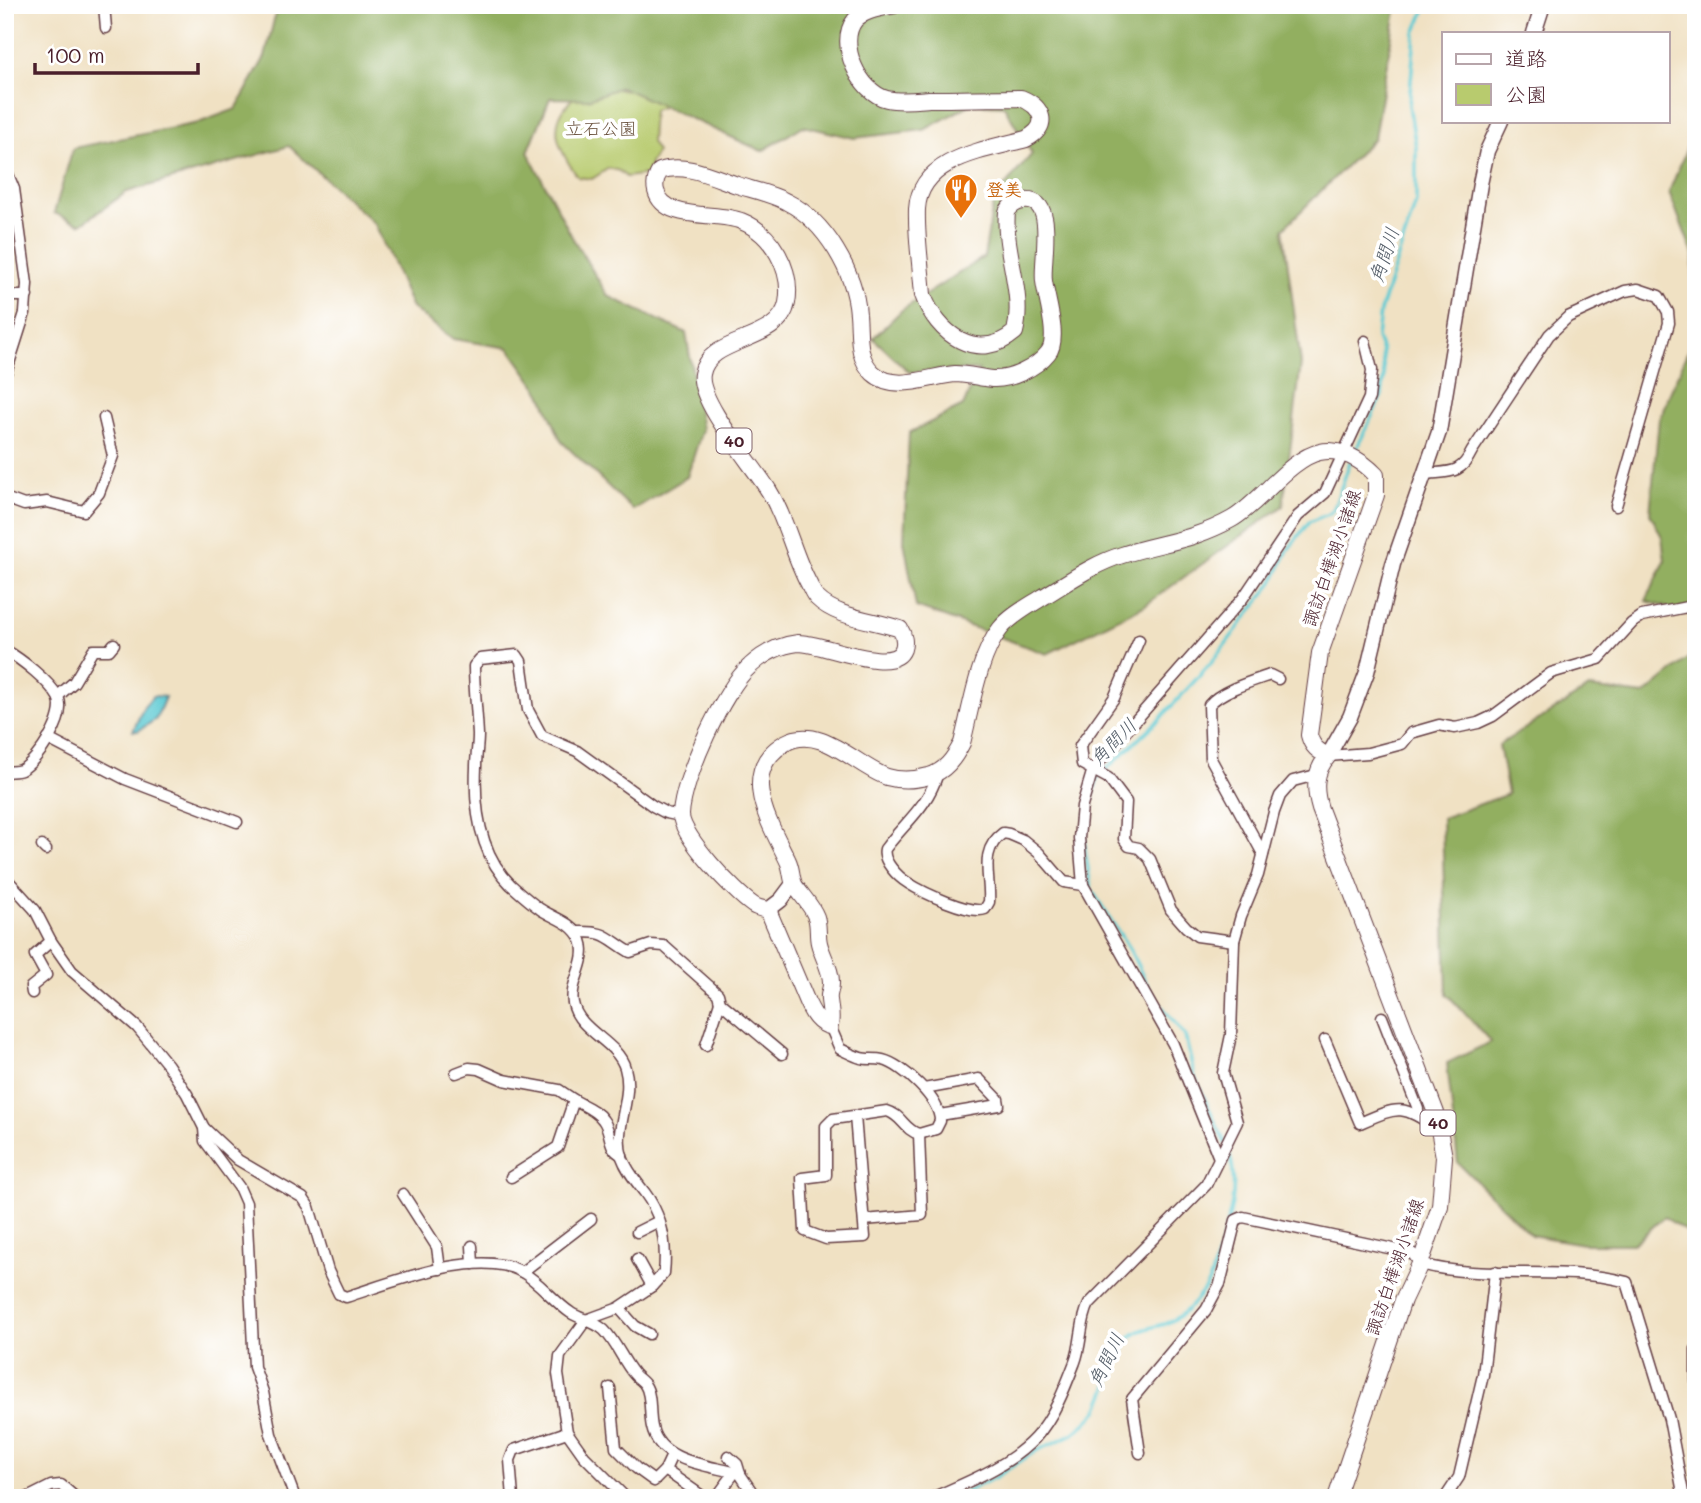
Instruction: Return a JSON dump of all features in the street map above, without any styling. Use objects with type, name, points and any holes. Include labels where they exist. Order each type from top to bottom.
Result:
[{"type":"main road","name":"40","points":[[681,816],[692,768],[731,688],[748,667],[771,650],[796,643],[814,644],[888,661],[901,653],[904,646],[900,629],[837,610],[816,597],[802,572],[770,492],[710,405],[702,387],[702,373],[710,358],[718,351],[771,326],[783,313],[787,296],[779,254],[766,238],[744,222],[731,217],[691,214],[671,208],[657,194],[655,181],[660,171],[685,168],[701,173],[785,201],[810,218],[829,240],[852,281],[857,302],[861,353],[872,372],[882,379],[898,383],[958,374],[993,379],[1008,377],[1026,371],[1049,352],[1052,342],[1043,278],[1045,219],[1041,206],[1033,201],[1017,202],[1007,212],[1017,305],[1018,321],[1015,332],[997,344],[977,345],[948,333],[928,309],[923,295],[917,208],[925,183],[938,169],[954,161],[1026,139],[1037,133],[1041,125],[1041,113],[1035,103],[1021,97],[890,100],[869,91],[856,69],[849,48],[849,33],[856,20],[872,10],[895,5]]},
{"type":"main road","name":"諏訪白樺湖小諸線","points":[[938,773],[956,754],[961,743],[988,648],[1001,627],[1086,570],[1121,555],[1196,537],[1222,525],[1241,513],[1307,456],[1329,451],[1360,461],[1376,475],[1376,495],[1320,653],[1309,735],[1311,743],[1318,751],[1328,755]]},
{"type":"main road","points":[[681,816],[689,838],[709,861],[755,906],[768,910],[811,1009],[823,1025],[830,1026],[831,1008],[828,997],[831,984],[819,942],[815,914],[793,884],[790,865],[768,823],[761,798],[763,768],[771,754],[787,742],[802,737],[822,741],[885,776],[900,780],[938,773]]},
{"type":"main road","points":[[1316,775],[1328,755]]},
{"type":"main road","name":"諏訪白樺湖小諸線","points":[[1316,775],[1316,797],[1320,809],[1436,1113],[1444,1157],[1440,1206],[1420,1264],[1403,1300],[1336,1498]]},
{"type":"street","points":[[104,5],[106,28]]},
{"type":"street","points":[[1534,32],[1543,5]]},
{"type":"street","points":[[1328,755],[1354,708],[1367,672],[1393,564],[1439,432],[1487,151],[1501,122]]},
{"type":"street","points":[[5,167],[14,189],[27,296],[20,333],[5,376]]},
{"type":"street","points":[[1424,474],[1458,471],[1466,465],[1472,451],[1549,335],[1568,317],[1612,295],[1638,289],[1659,296],[1668,312],[1669,323],[1616,506]]},
{"type":"street","points":[[5,296],[27,296]]},
{"type":"street","points":[[1220,1155],[1172,1044],[1083,885],[1080,838],[1082,806],[1094,770],[1243,598],[1298,516],[1325,493],[1369,398],[1372,370],[1365,341]]},
{"type":"street","points":[[5,498],[24,505],[47,502],[85,512],[99,493],[113,456],[104,418]]},
{"type":"street","points":[[1328,755],[1368,753],[1402,744],[1411,733],[1439,725],[1455,728],[1478,723],[1493,716],[1551,673],[1599,659],[1632,623],[1643,616],[1692,606]]},
{"type":"street","points":[[1139,640],[1114,698],[1080,746],[1082,764],[1107,778],[1126,802],[1124,839],[1129,846],[1139,848],[1150,859],[1171,910],[1197,936],[1234,941]]},
{"type":"street","points":[[58,696],[74,682],[93,650],[109,650],[114,644]]},
{"type":"street","points":[[5,650],[21,661],[58,696],[60,714],[48,739],[29,764],[19,771],[5,772]]},
{"type":"street","points":[[549,1365],[560,1356],[586,1320],[619,1308],[652,1286],[664,1273],[665,1241],[652,1203],[631,1174],[622,1155],[622,1121],[628,1097],[628,1079],[624,1064],[589,1029],[573,1004],[572,995],[581,961],[582,944],[577,932],[570,925],[540,909],[510,884],[487,851],[478,823],[478,737],[474,666],[480,659],[517,655],[521,661],[528,710],[541,736],[577,751],[653,806],[666,813],[681,816]]},
{"type":"street","points":[[1263,854],[1211,759],[1209,705],[1214,699],[1253,681],[1270,675],[1278,678]]},
{"type":"street","points":[[48,739],[125,779],[237,822]]},
{"type":"street","points":[[938,773],[934,787],[915,816],[885,849],[883,855],[887,863],[907,883],[970,911],[985,909],[989,902],[986,872],[988,854],[992,844],[1003,833],[1023,840],[1039,853],[1064,882],[1083,885]]},
{"type":"street","points":[[932,1498],[987,1472],[1034,1439],[1055,1410],[1068,1381],[1080,1349],[1089,1304],[1206,1185],[1237,1122],[1223,1073],[1231,1035],[1234,941],[1258,875],[1280,796],[1293,782],[1316,775]]},
{"type":"street","points":[[5,877],[35,910],[51,942],[72,971],[137,1027],[187,1094],[204,1128],[238,1160],[303,1199],[309,1207],[328,1272],[339,1294],[346,1297],[440,1269],[473,1264],[504,1265],[522,1272],[571,1313],[604,1330],[634,1375],[647,1387],[652,1429],[656,1440],[672,1455],[738,1473]]},
{"type":"street","points":[[768,910],[781,900],[793,884]]},
{"type":"street","points":[[577,932],[597,931],[630,952],[651,945],[664,946],[718,994],[720,1002],[706,1045]]},
{"type":"street","points":[[32,993],[31,987],[46,975],[34,955],[51,942]]},
{"type":"street","points":[[720,1002],[782,1054]]},
{"type":"street","points":[[1382,1017],[1418,1116]]},
{"type":"street","points":[[830,1026],[840,1049],[861,1058],[894,1064],[924,1089],[940,1115],[940,1121],[936,1129],[919,1134],[906,1128],[894,1113],[887,1111],[833,1119],[826,1125],[826,1175],[802,1178],[805,1231],[826,1239],[865,1237],[855,1116]]},
{"type":"street","points":[[1325,1040],[1360,1123],[1390,1110],[1410,1111],[1439,1129]]},
{"type":"street","points":[[456,1073],[469,1068],[479,1069],[504,1080],[559,1090],[603,1118],[615,1152],[622,1155]]},
{"type":"street","points":[[924,1089],[979,1079],[998,1099],[999,1105],[940,1115]]},
{"type":"street","points":[[511,1177],[558,1147],[573,1100]]},
{"type":"street","points":[[204,1128],[205,1141],[239,1188],[246,1203],[254,1367],[263,1392],[271,1434],[295,1498]]},
{"type":"street","points":[[864,1220],[922,1215],[919,1134]]},
{"type":"street","points":[[403,1194],[437,1247],[440,1269]]},
{"type":"street","points":[[1140,1453],[1132,1399],[1206,1310],[1220,1284],[1236,1220],[1243,1217],[1412,1252],[1420,1264],[1442,1270],[1561,1273],[1627,1282],[1670,1419],[1685,1498]]},
{"type":"street","points":[[522,1272],[591,1219]]},
{"type":"street","points":[[637,1232],[659,1221]]},
{"type":"street","points":[[472,1246],[473,1264]]},
{"type":"street","points":[[637,1259],[652,1286]]},
{"type":"street","points":[[1445,1498],[1459,1477],[1483,1375],[1495,1272]]},
{"type":"street","points":[[619,1308],[635,1326],[649,1334]]},
{"type":"street","points":[[1696,1349],[1696,1381]]},
{"type":"street","points":[[560,1356],[558,1374],[567,1432],[584,1456],[626,1498]]},
{"type":"street","points":[[610,1388],[616,1448],[649,1480],[654,1481],[665,1470],[672,1455]]},
{"type":"street","points":[[513,1498],[510,1460],[514,1450],[567,1432]]},
{"type":"street","points":[[728,1456],[737,1464],[738,1473],[756,1498]]},
{"type":"street","points":[[665,1470],[705,1498]]},
{"type":"street","points":[[716,1498],[738,1473]]},
{"type":"street","points":[[27,1498],[51,1486],[61,1485],[76,1498]]},
{"type":"green space","points":[[275,5],[1397,5],[1374,138],[1283,229],[1301,364],[1283,506],[1144,606],[1047,654],[916,607],[904,541],[909,433],[963,406],[979,370],[909,372],[873,338],[902,310],[984,257],[994,199],[1032,154],[1004,106],[971,104],[924,130],[854,138],[803,126],[762,151],[621,87],[588,99],[550,98],[528,152],[572,237],[608,296],[686,333],[702,430],[687,477],[633,510],[561,441],[541,393],[509,348],[453,339],[412,308],[375,224],[289,146],[127,192],[81,224],[54,213],[73,148],[198,123],[236,109],[265,57],[277,7]]},
{"type":"green space","name":"立石公園","points":[[585,88],[643,90],[654,93],[662,107],[653,110],[651,142],[657,152],[650,163],[648,174],[626,177],[609,168],[592,179],[578,177],[563,152],[557,130],[564,109],[572,98]]},
{"type":"green space","points":[[1696,126],[1696,617],[1646,601],[1665,561],[1662,537],[1650,513],[1659,419],[1695,334],[1693,254],[1669,192]]},
{"type":"green space","points":[[1696,652],[1696,1238],[1664,1217],[1633,1244],[1583,1244],[1531,1235],[1458,1163],[1447,1063],[1491,1042],[1447,994],[1442,818],[1508,794],[1499,745],[1589,688],[1644,695]]},
{"type":"water","points":[[153,696],[165,697],[156,719],[138,731],[133,731],[144,706]]},
{"type":"waterway","name":"角間川","points":[[1355,452],[1382,395],[1382,351],[1377,338],[1380,311],[1416,203],[1416,147],[1409,105],[1415,33],[1427,5]]},
{"type":"waterway","name":"角間川","points":[[1086,819],[1098,777],[1159,720],[1212,662],[1273,582],[1288,550],[1309,522],[1330,513],[1334,508],[1350,462]]},
{"type":"waterway","name":"角間川","points":[[1085,826],[1085,849],[1091,889],[1130,950],[1150,991],[1185,1036],[1195,1078],[1225,1143]]},
{"type":"waterway","name":"角間川","points":[[954,1498],[996,1477],[1036,1451],[1073,1434],[1098,1410],[1127,1341],[1141,1331],[1174,1320],[1197,1299],[1210,1280],[1230,1215],[1234,1183],[1228,1150]]},
{"type":"place","name":"登美","points":[[961,220]]}]
